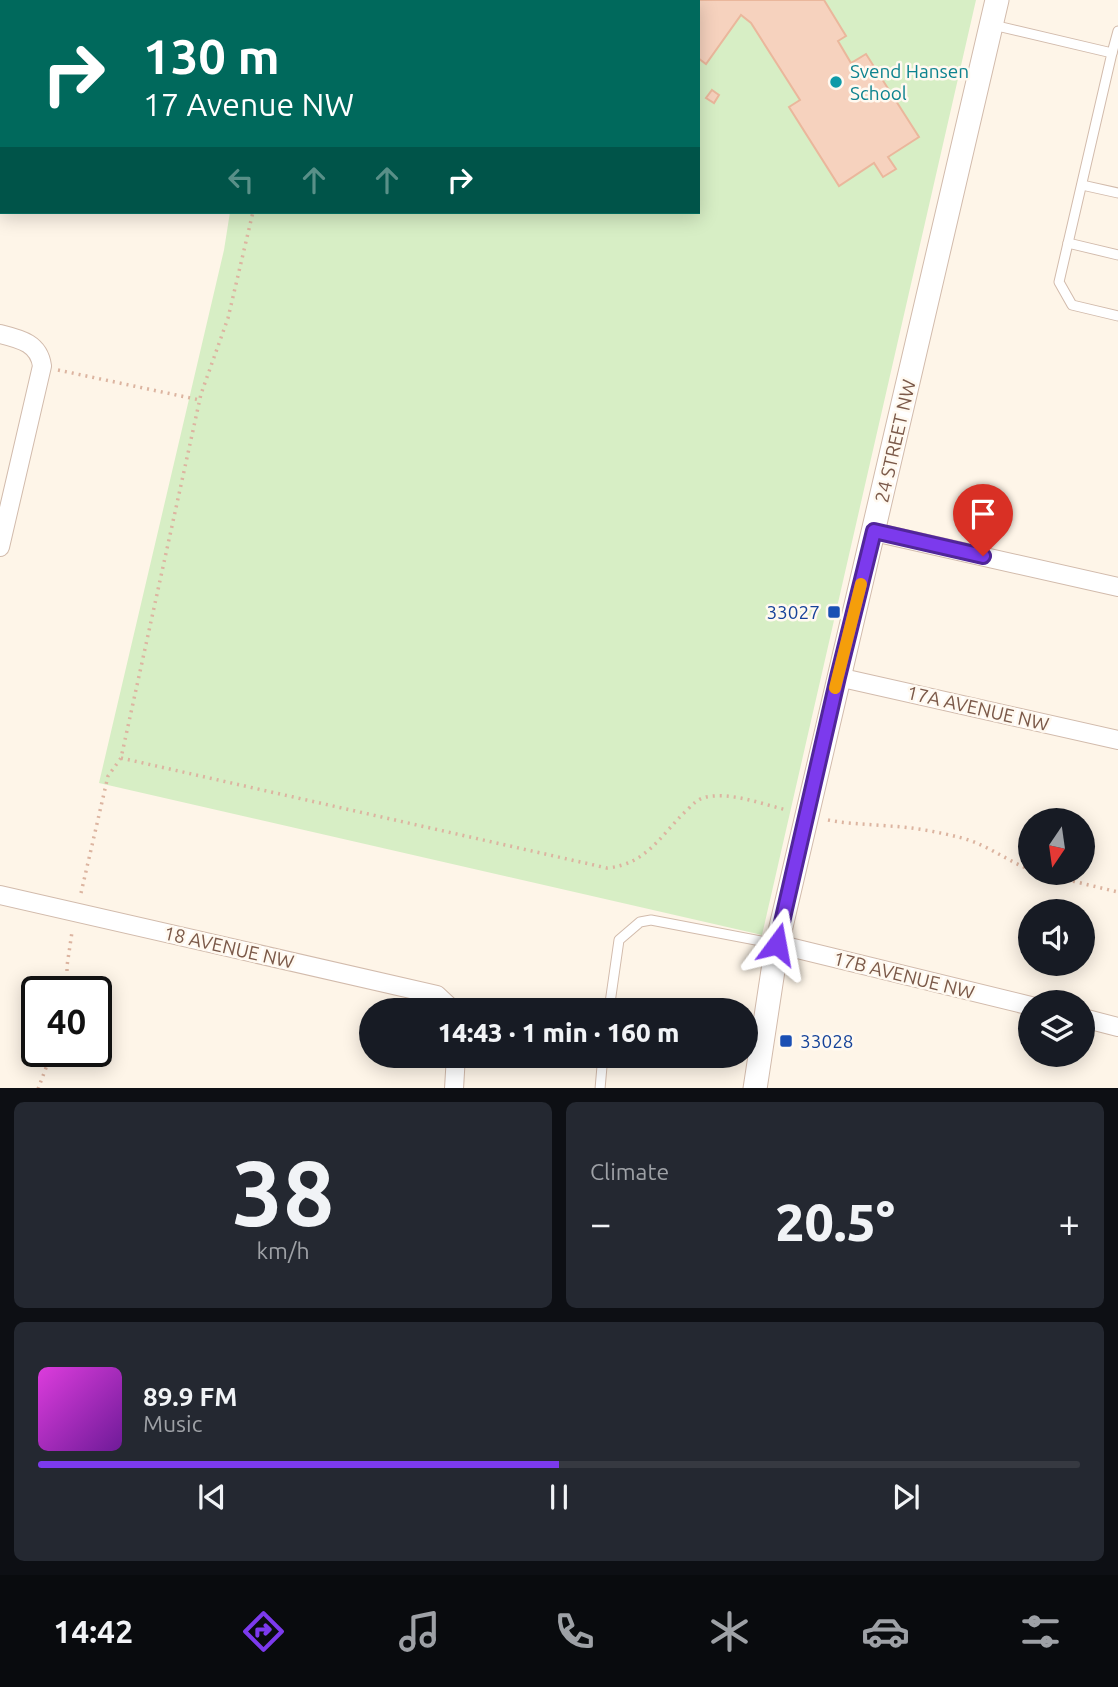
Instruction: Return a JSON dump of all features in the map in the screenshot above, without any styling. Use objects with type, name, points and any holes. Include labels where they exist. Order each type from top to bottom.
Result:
[{"type":"street","name":"24 STREET NW","points":[[755,1088],[777,944],[997,0]]},
{"type":"street","points":[[0,334],[21,339],[40,359],[0,547]]},
{"type":"street","points":[[874,531],[1118,587]]},
{"type":"street","name":"17A AVENUE NW","points":[[838,677],[1118,740]]},
{"type":"street","name":"18 AVENUE NW","points":[[0,895],[437,995],[440,998]]},
{"type":"street","name":"17B AVENUE NW","points":[[777,944],[1018,1003]]},
{"type":"street","points":[[1095,1021],[1118,1027]]},
{"type":"street","points":[[454,1088],[455,1068]]},
{"type":"lane","points":[[991,25],[1112,53]]},
{"type":"lane","points":[[1118,31],[1059,282],[1072,305],[1118,316]]},
{"type":"lane","points":[[1082,185],[1118,193]]},
{"type":"lane","points":[[1068,243],[1118,255]]},
{"type":"lane","points":[[612,998],[619,940],[640,922],[651,920],[777,944]]},
{"type":"lane","points":[[600,1088],[602,1068]]},
{"type":"path","points":[[80,897],[108,776],[121,758],[200,400],[228,318],[253,214]]},
{"type":"path","points":[[40,359],[200,400]]},
{"type":"path","points":[[121,758],[607,868],[640,859],[679,817],[702,798],[723,796],[777,808]]},
{"type":"path","points":[[820,819],[850,825],[889,826],[962,838],[989,848],[1018,865]]},
{"type":"path","points":[[1093,886],[1118,892]]},
{"type":"path","points":[[67,976],[72,932]]},
{"type":"path","points":[[38,1088],[46,1067]]},
{"type":"green space","points":[[700,0],[976,0],[762,935],[99,783],[224,250],[230,214],[700,214]]},
{"type":"building","name":"Svend Hansen School","points":[[700,0],[824,0],[846,36],[838,41],[851,63],[866,54],[919,137],[888,157],[896,169],[883,177],[874,163],[839,186],[789,107],[800,100],[751,23],[741,15],[706,64],[700,60]]},
{"type":"building","points":[[712,90],[719,95],[714,103],[706,98]]},
{"type":"slow traffic","points":[[835,688],[861,584]]},
{"type":"place","name":"Svend Hansen School","points":[[836,82]]},
{"type":"place","name":"33027","points":[[834,612]]},
{"type":"place","name":"33028","points":[[786,1041]]},
{"type":"route","points":[[777,944],[874,531],[983,556]]}]
